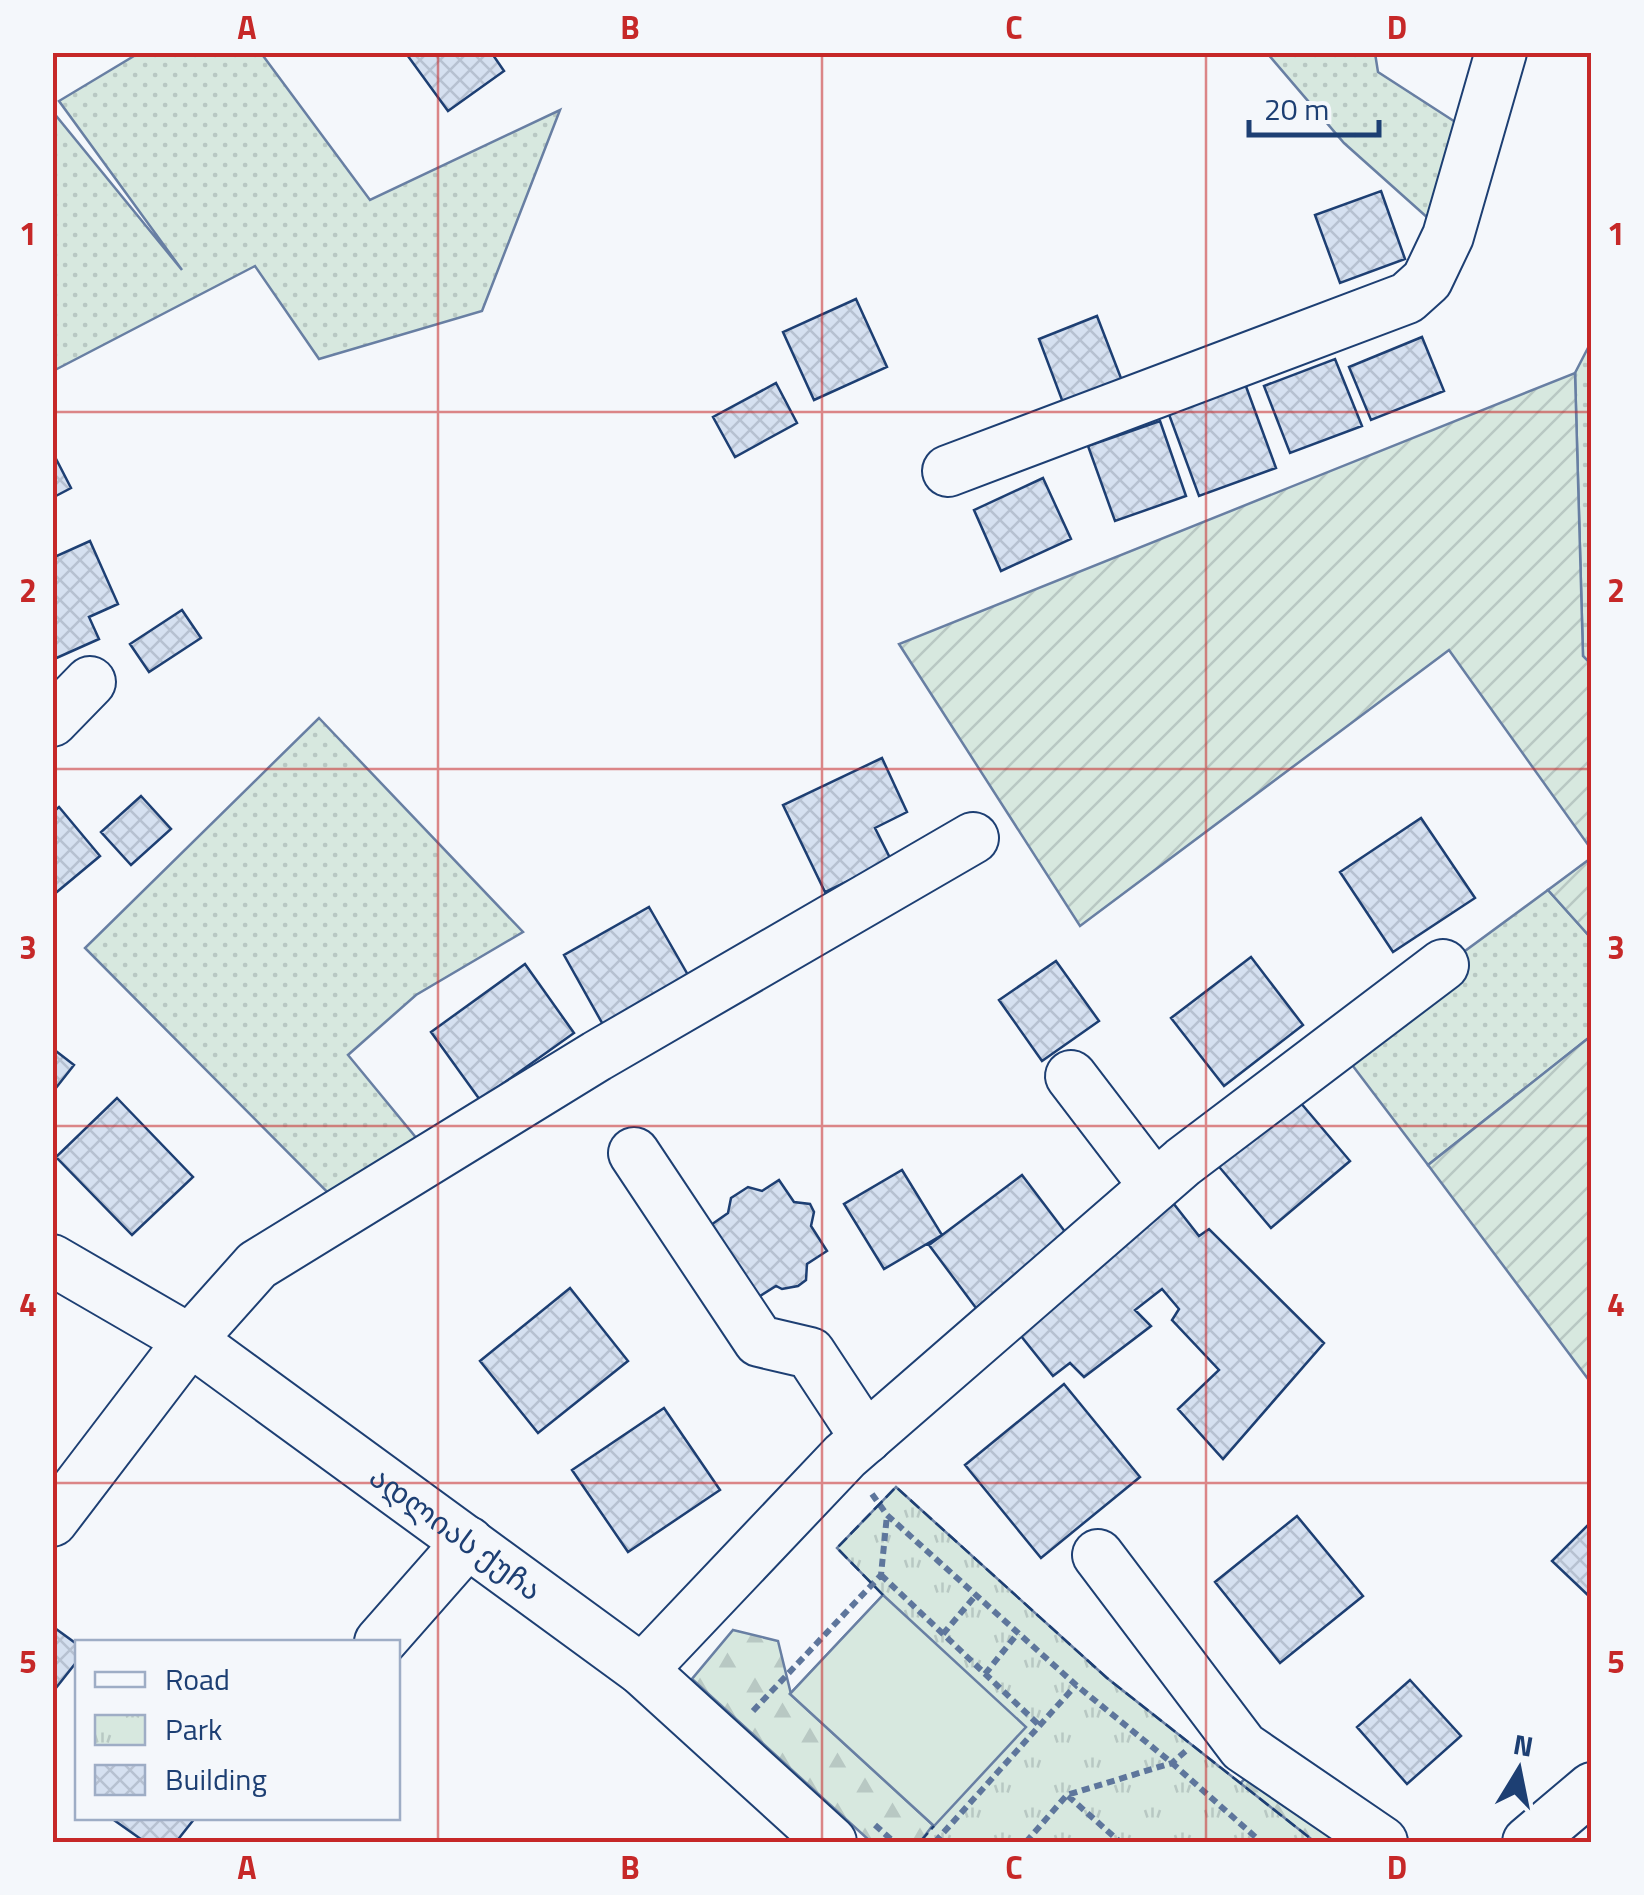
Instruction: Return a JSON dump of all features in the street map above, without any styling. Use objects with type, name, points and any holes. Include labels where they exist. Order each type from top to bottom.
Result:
[{"type":"street","points":[[948,471],[1407,298],[1426,280],[1448,236],[1501,52]]},
{"type":"street","points":[[52,721],[90,682]]},
{"type":"street","points":[[52,1521],[190,1340],[256,1266],[598,1056],[973,838]]},
{"type":"street","points":[[642,1670],[856,1447],[1155,1186],[1443,965]]},
{"type":"street","points":[[1072,1076],[1155,1186]]},
{"type":"street","points":[[634,1153],[759,1342],[810,1353],[856,1447]]},
{"type":"street","name":"ადლიას ქუჩა","points":[[52,1260],[190,1340],[642,1670],[822,1840]]},
{"type":"street","points":[[382,1640],[468,1542]]},
{"type":"street","points":[[1098,1555],[1244,1747],[1382,1842]]},
{"type":"street","points":[[1528,1842],[1592,1788]]},
{"type":"path","points":[[856,1447],[887,1515],[1076,1685],[1259,1841]]},
{"type":"path","points":[[752,1712],[881,1576],[887,1515]]},
{"type":"path","points":[[881,1576],[1039,1724]]},
{"type":"path","points":[[943,1634],[976,1595]]},
{"type":"path","points":[[985,1674],[1018,1634]]},
{"type":"path","points":[[938,1842],[1076,1685]]},
{"type":"path","points":[[1026,1842],[1067,1795],[1172,1764],[1221,1717]]},
{"type":"path","points":[[1067,1795],[1120,1842]]},
{"type":"path","points":[[1246,1842],[1259,1841]]},
{"type":"green space","points":[[139,53],[261,53],[370,200],[560,110],[482,311],[319,359],[255,266],[53,371],[53,112],[182,270],[59,101]]},
{"type":"green space","points":[[1267,53],[1375,53],[1378,72],[1477,136],[1448,236],[1344,143]]},
{"type":"green space","points":[[1591,342],[1591,665],[1583,656],[1575,373]]},
{"type":"green space","points":[[1575,373],[1583,656],[1592,665],[1591,849],[1449,650],[1080,926],[899,644]]},
{"type":"green space","points":[[319,718],[523,932],[416,995],[348,1055],[432,1157],[346,1211],[85,948]]},
{"type":"green space","points":[[1591,858],[1591,938],[1548,890]]},
{"type":"green space","points":[[1548,890],[1591,938],[1591,1036],[1428,1165],[1337,1045]]},
{"type":"green space","points":[[1591,1036],[1591,1383],[1428,1165]]},
{"type":"green space","points":[[896,1487],[1107,1678],[1315,1842],[920,1842],[933,1825],[790,1694],[883,1595],[837,1548]]},
{"type":"green space","points":[[883,1595],[1026,1727],[934,1826],[790,1694]]},
{"type":"green space","points":[[733,1630],[778,1641],[791,1694],[1223,1800],[1258,1766],[1356,1842],[871,1842],[692,1679]]},
{"type":"building","points":[[405,52],[491,52],[504,71],[448,111]]},
{"type":"building","points":[[1381,191],[1405,259],[1340,283],[1315,215]]},
{"type":"building","points":[[856,299],[887,367],[814,400],[783,332]]},
{"type":"building","points":[[1097,316],[1124,386],[1065,408],[1039,339]]},
{"type":"building","points":[[1422,337],[1444,391],[1371,420],[1349,367]]},
{"type":"building","points":[[1335,359],[1362,426],[1290,453],[1264,386]]},
{"type":"building","points":[[1244,381],[1276,468],[1199,496],[1167,409]]},
{"type":"building","points":[[776,383],[797,423],[735,457],[713,417]]},
{"type":"building","points":[[1160,421],[1186,496],[1115,521],[1088,446]]},
{"type":"building","points":[[52,451],[71,488],[52,498]]},
{"type":"building","points":[[1043,478],[1071,539],[1001,571],[974,510]]},
{"type":"building","points":[[90,541],[118,604],[89,617],[99,639],[52,660],[52,558]]},
{"type":"building","points":[[182,610],[201,638],[149,672],[130,644]]},
{"type":"building","points":[[882,758],[907,812],[875,828],[891,860],[825,892],[783,805]]},
{"type":"building","points":[[141,796],[171,829],[131,865],[101,832]]},
{"type":"building","points":[[59,807],[100,856],[52,896],[52,813]]},
{"type":"building","points":[[1421,818],[1475,898],[1393,952],[1340,872]]},
{"type":"building","points":[[649,907],[692,982],[606,1030],[564,955]]},
{"type":"building","points":[[1251,957],[1303,1025],[1224,1086],[1171,1018]]},
{"type":"building","points":[[1056,961],[1099,1021],[1042,1061],[999,1000]]},
{"type":"building","points":[[525,964],[574,1033],[480,1100],[431,1032]]},
{"type":"building","points":[[52,1048],[74,1065],[52,1093]]},
{"type":"building","points":[[1294,1095],[1350,1161],[1271,1228],[1215,1162]]},
{"type":"building","points":[[117,1098],[193,1177],[132,1235],[56,1157]]},
{"type":"building","points":[[902,1170],[942,1235],[884,1269],[844,1204]]},
{"type":"building","points":[[1022,1175],[1069,1237],[976,1308],[929,1245]]},
{"type":"building","points":[[779,1180],[794,1202],[810,1204],[814,1212],[811,1226],[827,1251],[807,1264],[806,1280],[798,1286],[776,1286],[757,1298],[708,1227],[728,1213],[731,1198],[748,1187],[762,1191]]},
{"type":"building","points":[[1170,1199],[1199,1236],[1209,1229],[1324,1343],[1223,1459],[1178,1409],[1219,1370],[1172,1320],[1179,1309],[1162,1289],[1135,1310],[1151,1326],[1084,1377],[1070,1363],[1053,1376],[1013,1326]]},
{"type":"building","points":[[570,1288],[628,1361],[538,1433],[480,1361]]},
{"type":"building","points":[[1064,1384],[1140,1477],[1041,1558],[965,1465]]},
{"type":"building","points":[[664,1408],[720,1490],[628,1552],[572,1470]]},
{"type":"building","points":[[1297,1516],[1363,1596],[1280,1663],[1215,1582]]},
{"type":"building","points":[[1592,1521],[1592,1599],[1552,1561]]},
{"type":"building","points":[[52,1626],[75,1643],[75,1664],[52,1693]]},
{"type":"building","points":[[1410,1680],[1461,1736],[1407,1784],[1357,1727]]},
{"type":"building","points":[[114,1820],[193,1820],[176,1842],[145,1842]]},
{"type":"fence","points":[[883,1595],[837,1548],[896,1487],[1107,1678],[1315,1842]]},
{"type":"fence","points":[[920,1842],[934,1826]]}]
